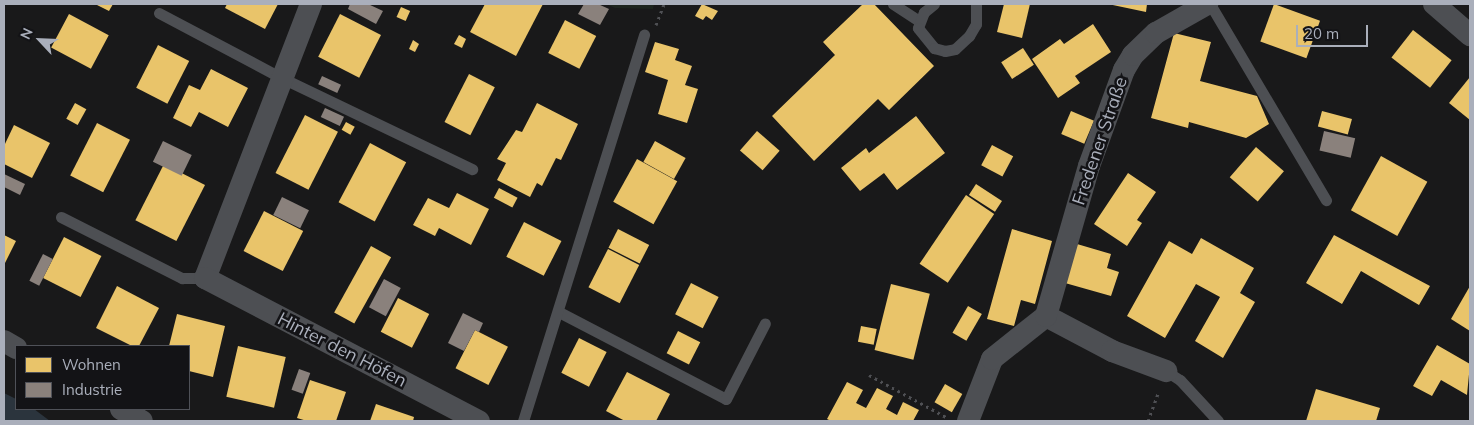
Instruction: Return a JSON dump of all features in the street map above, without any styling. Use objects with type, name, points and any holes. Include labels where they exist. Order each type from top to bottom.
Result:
[{"type":"street","points":[[205,278],[311,4]]},
{"type":"street","name":"Fredener Straße","points":[[1046,316],[1088,166],[1124,70],[1133,55],[1156,32],[1208,4]]},
{"type":"street","points":[[1434,4],[1470,35]]},
{"type":"street","name":"Hinter den Höfen","points":[[205,278],[479,421]]},
{"type":"street","points":[[968,421],[992,359],[1046,316],[1112,351],[1166,371]]},
{"type":"street","points":[[4,341],[15,347]]},
{"type":"street","points":[[122,410],[142,421]]},
{"type":"lane","points":[[892,4],[919,21]]},
{"type":"lane","points":[[934,4],[919,21],[920,35],[934,48],[945,52],[955,49],[970,36],[976,24],[976,4]]},
{"type":"lane","name":"Fredener Straße","points":[[1208,4],[1326,200]]},
{"type":"lane","points":[[159,13],[282,78],[472,169]]},
{"type":"lane","points":[[523,421],[559,312],[644,35]]},
{"type":"lane","name":"Hinter den Höfen","points":[[61,217],[182,278],[205,278]]},
{"type":"lane","points":[[559,312],[726,400],[765,323]]},
{"type":"lane","points":[[1166,371],[1180,380],[1218,421]]},
{"type":"path","points":[[1148,421],[1166,371]]},
{"type":"path","points":[[870,375],[954,421]]},
{"type":"shaded area","points":[[606,4],[654,4],[653,9],[615,8]]},
{"type":"shaded area","points":[[4,393],[15,398],[15,410],[35,410],[50,421],[4,421]]},
{"type":"building: Wohnen","points":[[95,4],[113,4],[109,11]]},
{"type":"building: Wohnen","points":[[227,4],[278,4],[265,29],[225,8]]},
{"type":"building: Wohnen","points":[[485,4],[543,4],[516,56],[470,32]]},
{"type":"building: Wohnen","points":[[702,4],[718,11],[712,20],[706,16],[703,20],[695,16]]},
{"type":"building: Wohnen","points":[[863,4],[874,4],[934,66],[889,110],[878,99],[814,161],[772,116],[835,55],[823,42]]},
{"type":"building: Wohnen","points":[[1004,4],[1030,4],[1022,38],[997,32]]},
{"type":"building: Wohnen","points":[[1108,4],[1147,4],[1146,12]]},
{"type":"building: Wohnen","points":[[1274,4],[1320,21],[1306,58],[1260,42]]},
{"type":"building: Wohnen","points":[[401,7],[410,11],[406,21],[397,17]]},
{"type":"building: Wohnen","points":[[69,14],[109,35],[91,69],[51,48]]},
{"type":"building: Wohnen","points":[[340,14],[381,35],[359,78],[318,57]]},
{"type":"building: Wohnen","points":[[565,20],[596,36],[579,69],[548,53]]},
{"type":"building: Wohnen","points":[[1093,24],[1111,52],[1075,76],[1080,83],[1058,98],[1032,59],[1060,39],[1064,44]]},
{"type":"building: Wohnen","points":[[1413,30],[1452,60],[1430,88],[1391,58]]},
{"type":"building: Wohnen","points":[[1174,33],[1211,42],[1200,81],[1257,96],[1269,124],[1246,138],[1189,122],[1188,128],[1151,118]]},
{"type":"building: Wohnen","points":[[459,35],[466,39],[462,48],[454,44]]},
{"type":"building: Wohnen","points":[[413,40],[419,44],[415,52],[409,49]]},
{"type":"building: Wohnen","points":[[655,42],[679,49],[675,60],[692,66],[685,85],[698,89],[687,123],[658,114],[668,80],[645,72]]},
{"type":"building: Wohnen","points":[[158,45],[189,61],[167,104],[136,88]]},
{"type":"building: Wohnen","points":[[1023,48],[1034,65],[1012,79],[1001,62]]},
{"type":"building: Wohnen","points":[[211,69],[248,88],[228,127],[199,112],[191,127],[173,118],[189,85],[200,90]]},
{"type":"building: Wohnen","points":[[469,74],[495,87],[470,135],[444,122]]},
{"type":"building: Wohnen","points":[[1470,77],[1470,120],[1449,103]]},
{"type":"building: Wohnen","points":[[75,103],[86,109],[78,125],[66,119]]},
{"type":"building: Wohnen","points":[[537,103],[578,124],[561,160],[556,158],[542,186],[537,183],[530,197],[497,180],[506,163],[497,159],[516,130],[522,132]]},
{"type":"building: Wohnen","points":[[1071,111],[1094,121],[1084,144],[1061,134]]},
{"type":"building: Wohnen","points":[[1322,111],[1352,119],[1348,134],[1318,126]]},
{"type":"building: Wohnen","points":[[305,115],[338,132],[308,190],[275,173]]},
{"type":"building: Wohnen","points":[[916,116],[945,153],[897,190],[884,173],[860,191],[841,168],[866,148],[869,153]]},
{"type":"building: Wohnen","points":[[346,122],[355,127],[350,135],[342,130]]},
{"type":"building: Wohnen","points":[[97,123],[130,140],[103,192],[70,176]]},
{"type":"building: Wohnen","points":[[14,125],[50,143],[32,178],[4,164],[4,146]]},
{"type":"building: Wohnen","points":[[757,131],[780,151],[763,170],[740,151]]},
{"type":"building: Wohnen","points":[[655,141],[686,158],[674,179],[643,162]]},
{"type":"building: Wohnen","points":[[370,143],[406,162],[375,221],[339,202]]},
{"type":"building: Wohnen","points":[[992,145],[1013,156],[1002,177],[981,165]]},
{"type":"building: Wohnen","points":[[1256,147],[1284,171],[1258,201],[1230,177]]},
{"type":"building: Wohnen","points":[[1381,156],[1427,182],[1397,236],[1351,210]]},
{"type":"building: Wohnen","points":[[637,159],[677,181],[653,224],[613,202]]},
{"type":"building: Wohnen","points":[[164,164],[205,185],[176,241],[135,220]]},
{"type":"building: Wohnen","points":[[1128,173],[1156,192],[1137,220],[1142,223],[1127,246],[1094,224]]},
{"type":"building: Wohnen","points":[[976,184],[1002,201],[995,212],[969,195]]},
{"type":"building: Wohnen","points":[[499,188],[518,198],[512,208],[494,198]]},
{"type":"building: Wohnen","points":[[457,193],[489,209],[471,245],[439,228],[435,236],[413,225],[428,198],[449,208]]},
{"type":"building: Wohnen","points":[[966,195],[994,214],[948,283],[920,264]]},
{"type":"building: Wohnen","points":[[264,211],[303,231],[283,271],[244,251]]},
{"type":"building: Wohnen","points":[[524,222],[561,241],[544,276],[506,257]]},
{"type":"building: Wohnen","points":[[618,229],[649,245],[640,264],[608,248]]},
{"type":"building: Wohnen","points":[[1012,229],[1052,241],[1035,304],[1021,300],[1014,326],[987,319]]},
{"type":"building: Wohnen","points":[[4,235],[16,241],[4,265]]},
{"type":"building: Wohnen","points":[[1334,235],[1430,286],[1419,305],[1361,271],[1342,304],[1306,283]]},
{"type":"building: Wohnen","points":[[64,237],[101,256],[81,297],[43,278]]},
{"type":"building: Wohnen","points":[[1201,238],[1254,268],[1240,293],[1255,302],[1223,358],[1195,341],[1220,297],[1196,284],[1165,338],[1127,316],[1169,241],[1192,254]]},
{"type":"building: Wohnen","points":[[1077,244],[1111,254],[1107,268],[1119,272],[1111,296],[1065,283]]},
{"type":"building: Wohnen","points":[[371,246],[391,257],[354,324],[334,312]]},
{"type":"building: Wohnen","points":[[608,249],[639,265],[620,303],[588,287]]},
{"type":"building: Wohnen","points":[[691,283],[719,297],[703,328],[675,314]]},
{"type":"building: Wohnen","points":[[891,284],[930,294],[913,360],[875,350]]},
{"type":"building: Wohnen","points":[[117,286],[159,308],[140,345],[130,345],[96,328]]},
{"type":"building: Wohnen","points":[[1470,286],[1470,331],[1451,319]]},
{"type":"building: Wohnen","points":[[398,298],[429,314],[412,348],[381,332]]},
{"type":"building: Wohnen","points":[[968,306],[982,314],[966,341],[952,333]]},
{"type":"building: Wohnen","points":[[177,314],[225,326],[213,377],[190,371],[190,345],[169,345]]},
{"type":"building: Wohnen","points":[[861,326],[877,329],[874,345],[858,342]]},
{"type":"building: Wohnen","points":[[475,330],[508,347],[488,385],[455,368]]},
{"type":"building: Wohnen","points":[[678,331],[700,342],[689,365],[667,353]]},
{"type":"building: Wohnen","points":[[579,338],[607,352],[589,387],[561,373]]},
{"type":"building: Wohnen","points":[[1437,345],[1470,364],[1467,395],[1441,380],[1432,396],[1413,386]]},
{"type":"building: Wohnen","points":[[238,346],[286,357],[274,408],[226,397]]},
{"type":"building: Wohnen","points":[[627,372],[670,394],[656,421],[625,421],[606,411]]},
{"type":"building: Wohnen","points":[[310,380],[346,392],[336,421],[307,421],[297,418]]},
{"type":"building: Wohnen","points":[[847,382],[863,390],[856,403],[866,408],[877,388],[893,396],[886,409],[897,415],[903,402],[919,410],[913,421],[831,421],[827,419]]},
{"type":"building: Wohnen","points":[[945,384],[962,394],[952,412],[934,402]]},
{"type":"building: Wohnen","points":[[1316,389],[1380,408],[1376,421],[1306,421]]},
{"type":"building: Wohnen","points":[[376,404],[414,417],[413,421],[370,421]]},
{"type":"building: Industrie","points":[[350,4],[368,4],[383,11],[376,24],[348,9]]},
{"type":"building: Industrie","points":[[584,4],[598,4],[609,9],[600,25],[578,14]]},
{"type":"building: Industrie","points":[[322,76],[341,85],[337,93],[318,84]]},
{"type":"building: Industrie","points":[[325,108],[344,117],[340,126],[321,117]]},
{"type":"building: Industrie","points":[[1324,131],[1355,138],[1351,158],[1320,150]]},
{"type":"building: Industrie","points":[[163,141],[192,155],[182,176],[153,162]]},
{"type":"building: Industrie","points":[[4,174],[25,184],[20,195],[4,187]]},
{"type":"building: Industrie","points":[[282,197],[309,210],[300,228],[273,215]]},
{"type":"building: Industrie","points":[[43,254],[53,259],[39,286],[29,281]]},
{"type":"building: Industrie","points":[[384,279],[401,288],[386,316],[369,307]]},
{"type":"building: Industrie","points":[[463,313],[483,323],[479,332],[475,330],[464,351],[448,343]]},
{"type":"building: Industrie","points":[[299,369],[310,373],[303,394],[291,390]]}]
